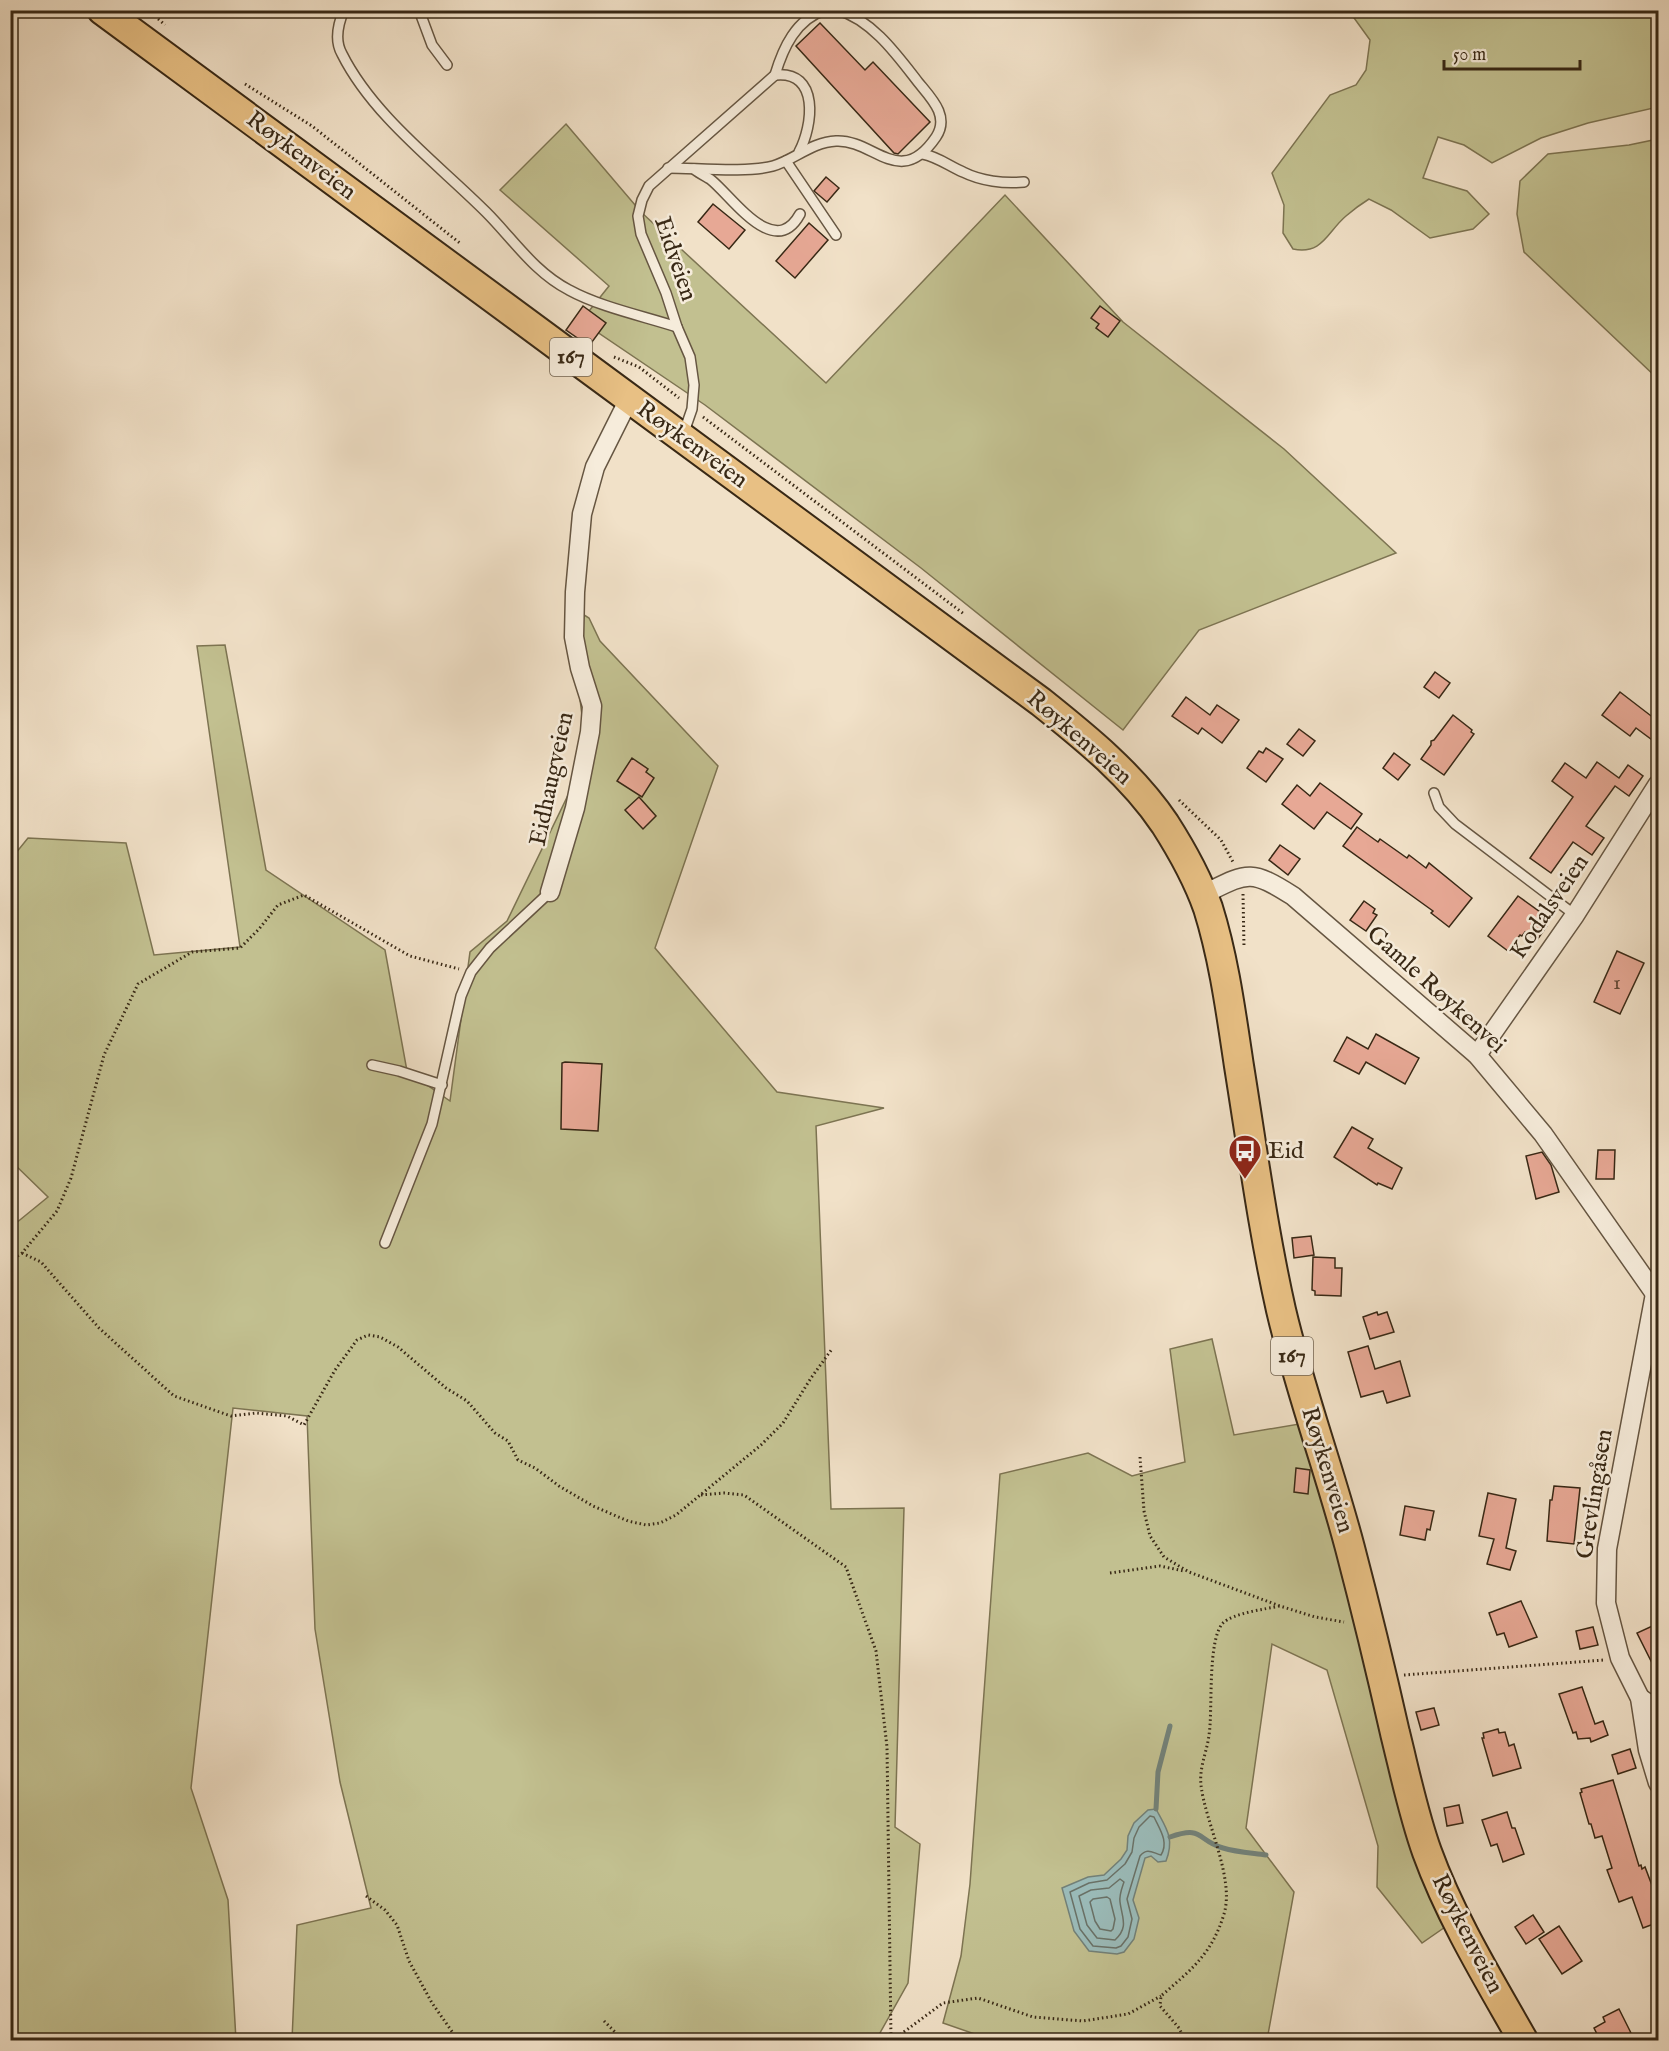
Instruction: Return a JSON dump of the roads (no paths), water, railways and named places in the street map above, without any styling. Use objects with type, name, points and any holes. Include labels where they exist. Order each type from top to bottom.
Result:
[{"type":"main road","name":"Røykenveien","points":[[117,15],[629,399],[1041,702],[1127,776],[1162,820],[1180,849],[1208,908],[1224,972],[1261,1202],[1292,1354],[1332,1481],[1370,1626],[1412,1803],[1428,1856],[1461,1926],[1523,2040]]},
{"type":"street","name":"Eidhaugveien","points":[[550,892],[575,808],[590,732],[592,706],[580,668],[574,637],[575,592],[582,514],[595,467],[629,399]]},
{"type":"street","name":"Kodalsveien","points":[[1477,1055],[1575,915],[1659,784]]},
{"type":"street","name":"Gamle Røykenvei","points":[[1202,895],[1240,877],[1267,879],[1293,896],[1477,1055],[1544,1134],[1657,1296]]},
{"type":"street","name":"Grevlingåsen","points":[[1657,1296],[1607,1549],[1605,1603],[1620,1658],[1640,1698],[1648,1750],[1659,1783]]},
{"type":"street","points":[[1640,1698],[1659,1710]]},
{"type":"lane","points":[[344,10],[337,28],[340,52],[366,92],[424,155],[487,213],[540,271],[569,290],[677,327]]},
{"type":"lane","points":[[419,10],[432,45],[447,65]]},
{"type":"lane","points":[[799,152],[805,141],[809,122],[809,101],[805,88],[796,77],[787,74],[776,75],[781,55],[796,29],[825,10]]},
{"type":"lane","points":[[838,10],[849,13],[870,27],[906,66],[938,108],[941,121],[939,132],[923,154]]},
{"type":"lane","name":"Eidveien","points":[[682,438],[692,409],[694,385],[690,357],[641,234],[638,216],[642,200],[649,186],[668,168],[776,75]]},
{"type":"lane","points":[[668,168],[750,169],[772,166],[786,161],[799,152],[833,141],[850,141],[879,156],[896,160],[909,159],[923,154],[934,156],[974,177],[1009,184],[1024,182]]},
{"type":"lane","points":[[786,161],[836,235]]},
{"type":"lane","points":[[692,168],[711,180],[761,227],[783,230],[791,226],[800,214]]},
{"type":"lane","points":[[1434,793],[1439,807],[1455,824],[1575,915]]},
{"type":"lane","points":[[385,1243],[432,1124],[461,996],[471,972],[490,948],[550,892]]},
{"type":"lane","points":[[372,1065],[442,1085]]},
{"type":"water","points":[[1156,1809],[1168,1834],[1169,1853],[1166,1861],[1158,1862],[1151,1856],[1145,1858],[1133,1900],[1139,1918],[1134,1939],[1124,1952],[1117,1954],[1089,1951],[1074,1931],[1062,1888],[1088,1877],[1104,1875],[1127,1850],[1128,1836],[1134,1823],[1148,1810]]},
{"type":"waterway","points":[[1156,1809],[1158,1772],[1170,1726]]},
{"type":"waterway","points":[[1170,1837],[1195,1833],[1223,1848],[1266,1855]]},
{"type":"place","name":"Eid","points":[[1245,1180]]}]
